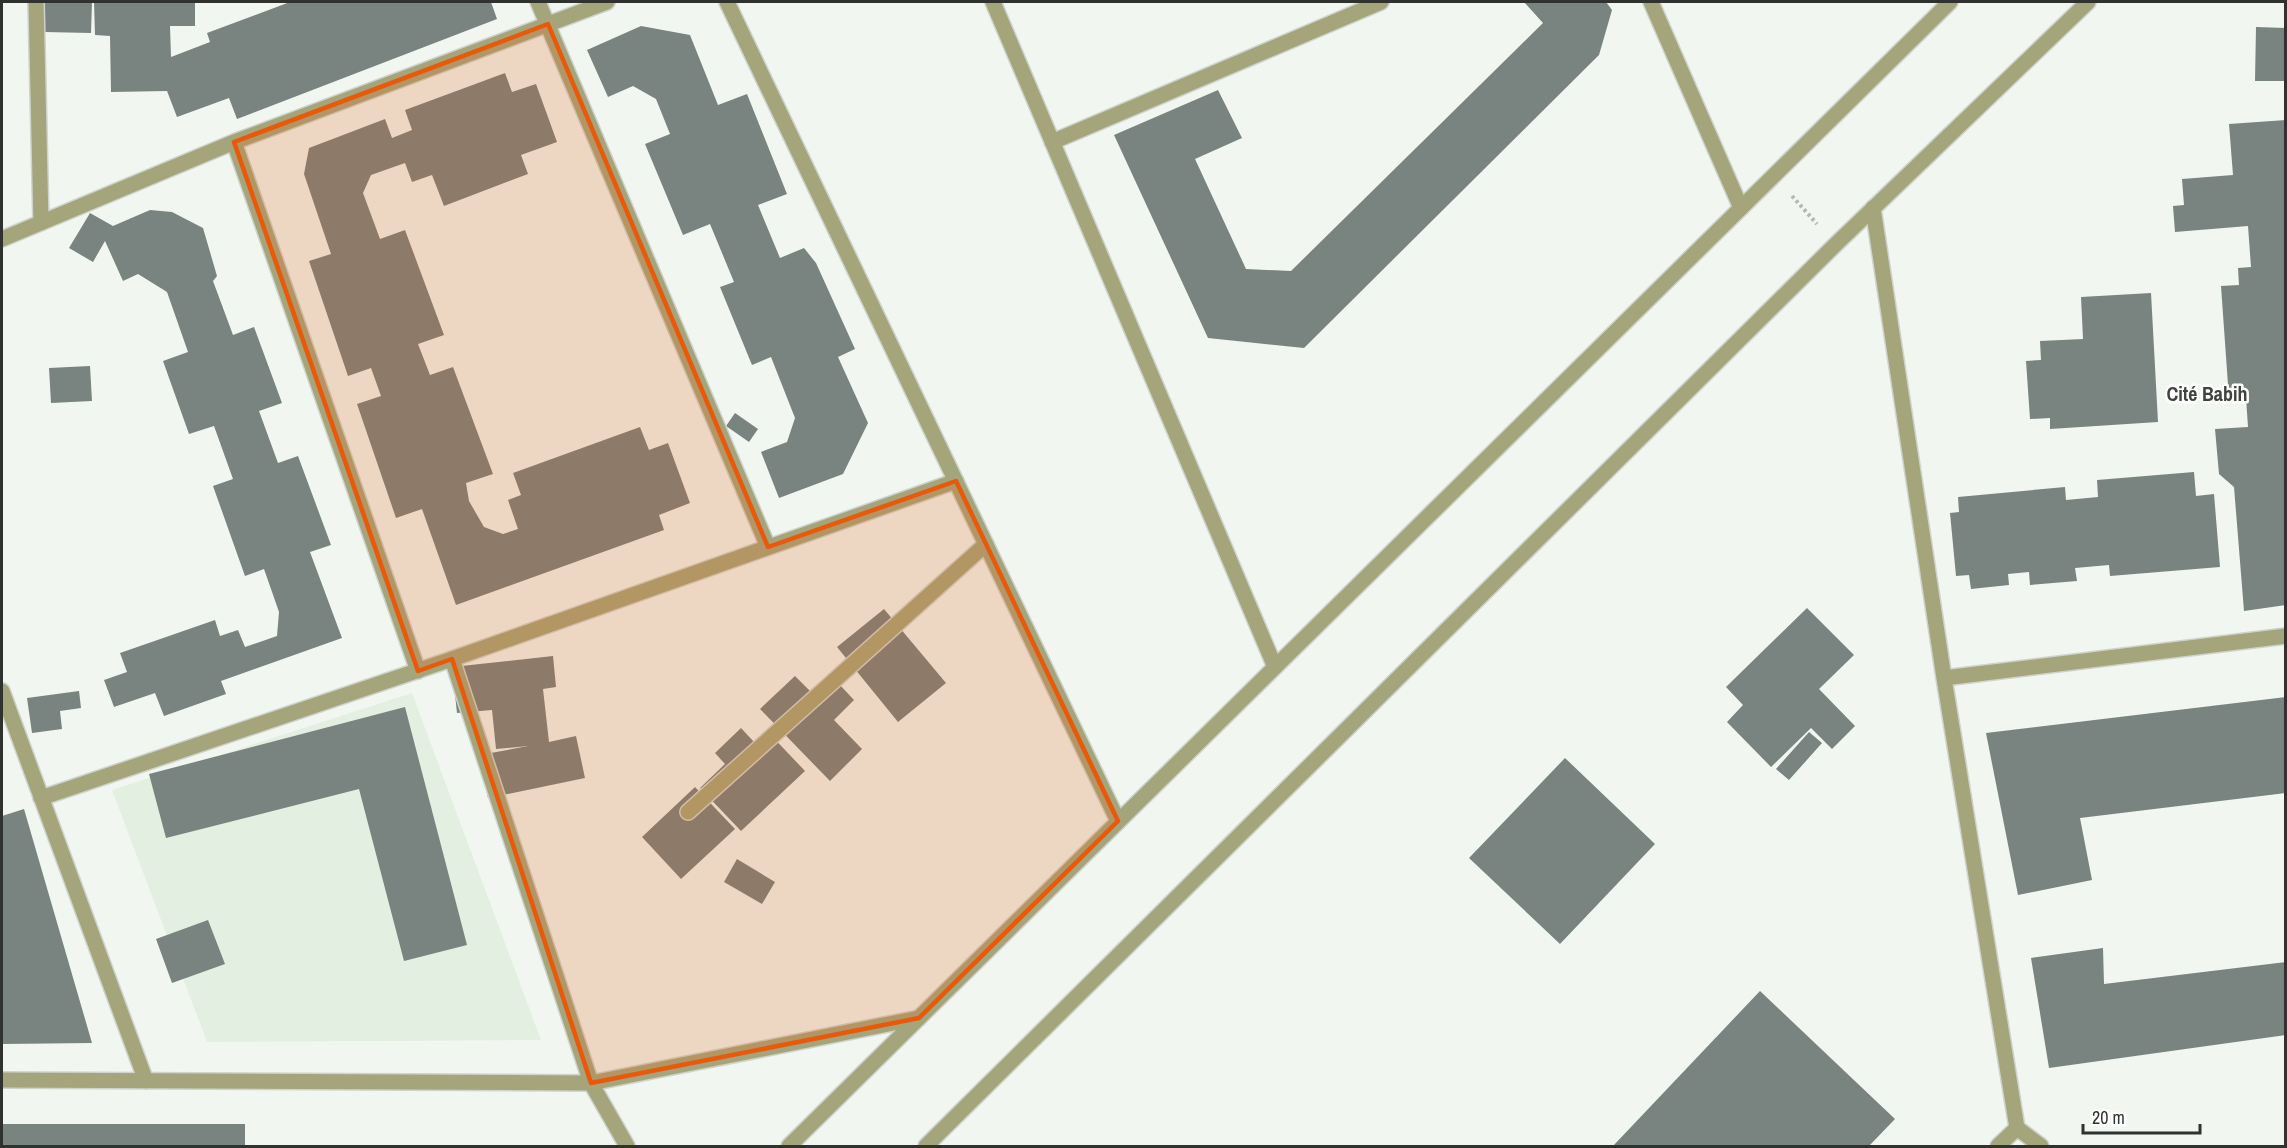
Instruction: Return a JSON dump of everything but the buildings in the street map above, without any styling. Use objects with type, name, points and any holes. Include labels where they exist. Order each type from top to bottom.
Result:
[{"type":"street","points":[[36,2],[41,223]]},
{"type":"street","points":[[538,2],[768,547]]},
{"type":"street","points":[[2,239],[234,142],[607,2]]},
{"type":"street","points":[[728,2],[1118,821]]},
{"type":"street","points":[[993,2],[1275,667]]},
{"type":"street","points":[[1053,142],[1381,2]]},
{"type":"street","points":[[1651,2],[1741,208]]},
{"type":"street","points":[[789,1146],[1950,2]]},
{"type":"street","points":[[926,1146],[1835,245],[2088,2]]},
{"type":"street","points":[[234,142],[418,671]]},
{"type":"street","points":[[1874,208],[1944,678],[2017,1128],[2041,1146]]},
{"type":"street","points":[[41,798],[418,671],[956,481]]},
{"type":"street","points":[[688,812],[986,544]]},
{"type":"street","points":[[1944,678],[2286,636]]},
{"type":"street","points":[[452,659],[591,1083],[627,1146]]},
{"type":"street","points":[[2,691],[146,1081]]},
{"type":"street","points":[[2,1080],[591,1083],[919,1018]]},
{"type":"street","points":[[1998,1146],[2017,1128]]},
{"type":"path","points":[[1774,176],[1835,245]]},
{"type":"highlighted area","points":[[548,24],[768,547],[956,481],[1118,821],[919,1018],[591,1083],[452,659],[418,671],[234,142]]},
{"type":"shaded area","points":[[412,693],[541,1040],[207,1042],[112,790]]},
{"type":"district","name":"Cité Babih","points":[[2207,393]]}]
